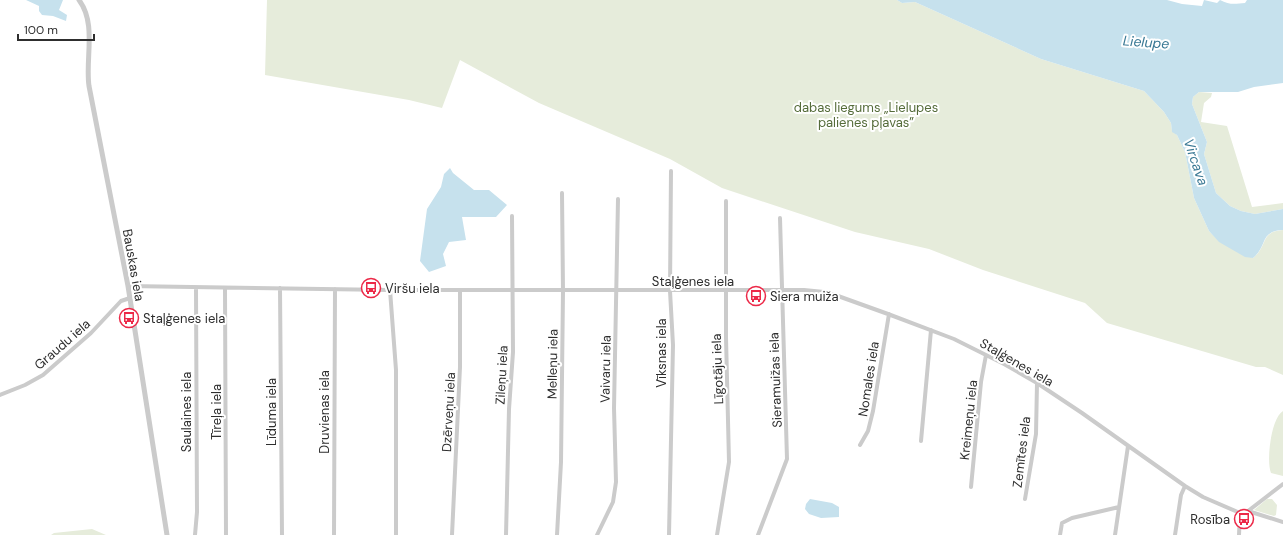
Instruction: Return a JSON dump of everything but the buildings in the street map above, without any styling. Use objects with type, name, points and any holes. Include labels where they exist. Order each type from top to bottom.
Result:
[{"type":"street","name":"Bauskas iela","points":[[80,0],[86,14],[89,36],[87,72],[89,86],[128,286],[167,535]]},
{"type":"street","name":"Vīksnas iela","points":[[669,535],[673,345],[670,291],[672,171]]},
{"type":"street","name":"Melleņu iela","points":[[557,535],[561,462],[563,291],[562,193]]},
{"type":"street","name":"Vaivaru iela","points":[[597,535],[613,502],[616,482],[614,408],[618,199]]},
{"type":"street","name":"Līgotāju iela","points":[[717,535],[729,462],[725,291],[726,201]]},
{"type":"street","name":"Zileņu iela","points":[[506,535],[509,409],[513,352],[512,216]]},
{"type":"street","name":"Sieramuižas iela","points":[[758,535],[787,460],[780,218]]},
{"type":"street","name":"Staļģenes iela","points":[[128,286],[390,290],[782,290],[824,292],[931,330],[986,355],[1037,383],[1185,486],[1203,497],[1240,513]]},
{"type":"street","name":"Saulaines iela","points":[[195,535],[197,512],[196,288]]},
{"type":"street","name":"Tīreļa iela","points":[[225,288],[226,535]]},
{"type":"street","name":"Līduma iela","points":[[280,288],[282,535]]},
{"type":"street","name":"Druvienas iela","points":[[334,535],[333,407],[335,289]]},
{"type":"street","points":[[390,290],[396,370],[396,535]]},
{"type":"street","name":"Dzērveņu iela","points":[[452,535],[460,367],[460,290]]},
{"type":"street","name":"Graudu iela","points":[[0,395],[25,385],[43,375],[91,333],[121,301],[130,298]]},
{"type":"street","name":"Nomales iela","points":[[860,445],[868,431],[873,412],[889,314]]},
{"type":"street","points":[[922,441],[931,330]]},
{"type":"street","name":"Kreimeņu iela","points":[[971,487],[981,382],[986,355]]},
{"type":"street","name":"Zemītes iela","points":[[1026,499],[1036,434],[1037,383]]},
{"type":"street","points":[[1115,535],[1128,446]]},
{"type":"street","points":[[1239,535],[1240,513],[1248,511],[1283,484]]},
{"type":"street","points":[[1175,535],[1181,495],[1185,486]]},
{"type":"street","points":[[1060,535],[1062,523],[1072,518],[1119,507]]},
{"type":"street","points":[[1248,511],[1283,522]]},
{"type":"green space","name":"dabas liegums „Lielupes palienes pļavas”","points":[[267,0],[897,0],[902,3],[915,2],[1041,59],[1144,91],[1164,112],[1171,123],[1172,131],[1177,135],[1185,152],[1194,198],[1209,231],[1220,242],[1253,258],[1261,249],[1267,236],[1276,231],[1283,230],[1283,375],[1265,367],[1256,367],[1107,323],[1085,303],[983,270],[929,249],[855,232],[722,188],[670,159],[539,103],[460,60],[442,108],[409,100],[265,75]]},
{"type":"green space","points":[[1199,92],[1212,93],[1211,97],[1204,103],[1201,122],[1227,126],[1252,207],[1283,203],[1283,209],[1255,214],[1241,211],[1230,206],[1216,193],[1204,154],[1207,142],[1192,104],[1193,97]]},
{"type":"green space","points":[[1283,411],[1283,476],[1271,473],[1269,450],[1275,422]]},
{"type":"green space","points":[[1267,499],[1272,499],[1277,505],[1276,515],[1274,516],[1254,510]]},
{"type":"green space","points":[[92,529],[106,535],[51,535],[54,533]]},
{"type":"water","points":[[26,0],[63,0],[59,10],[67,15],[66,21],[53,16],[42,15],[39,11],[39,6]]},
{"type":"water","points":[[897,0],[1167,0],[1182,4],[1202,6],[1204,0],[1217,3],[1220,0],[1226,3],[1235,4],[1245,3],[1247,0],[1283,0],[1283,83],[1254,87],[1238,92],[1199,92],[1193,97],[1192,104],[1207,142],[1204,154],[1216,193],[1230,206],[1241,211],[1255,214],[1283,209],[1283,230],[1270,233],[1261,249],[1253,258],[1245,257],[1219,242],[1209,231],[1194,198],[1185,152],[1177,135],[1172,132],[1171,123],[1164,112],[1144,91],[1041,59],[915,2],[902,3]]},
{"type":"water","points":[[450,168],[453,173],[474,190],[489,190],[507,205],[496,217],[462,217],[466,240],[449,242],[443,254],[446,266],[429,272],[420,261],[427,209],[441,187],[444,174]]},
{"type":"water","points":[[810,499],[832,503],[839,507],[839,517],[821,518],[809,514],[805,509],[806,504]]},
{"type":"place","name":"Viršu iela","points":[[371,288]]},
{"type":"place","name":"Siera muiža","points":[[756,296]]},
{"type":"place","name":"Staļģenes iela","points":[[129,318]]},
{"type":"place","name":"Rosība","points":[[1244,519]]},
{"type":"water label","name":"Lielupe","points":[[1146,42]]},
{"type":"water label","name":"Vircava","points":[[1196,162]]}]
